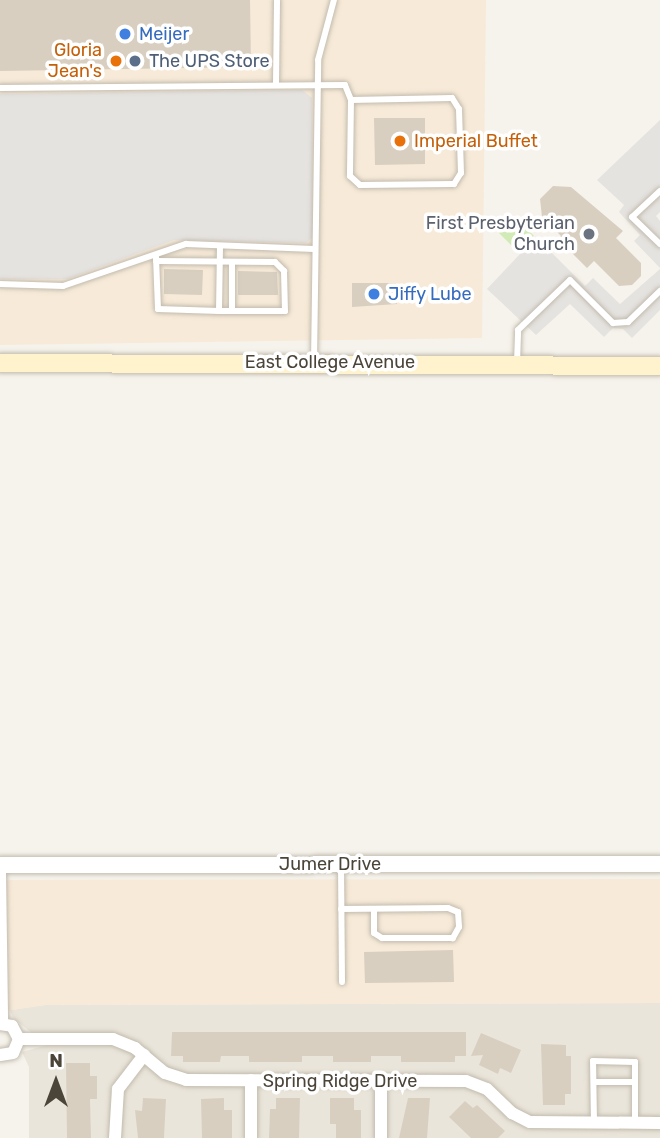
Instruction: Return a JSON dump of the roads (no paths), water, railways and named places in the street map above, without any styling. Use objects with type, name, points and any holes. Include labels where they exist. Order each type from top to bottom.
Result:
[{"type":"main road","name":"East College Avenue","points":[[0,363],[314,362],[660,366]]},
{"type":"street","name":"Jumer Drive","points":[[0,864],[660,864]]},
{"type":"street","points":[[0,872],[1,1024],[16,1029],[19,1039],[13,1053],[0,1055]]},
{"type":"street","name":"Spring Ridge Drive","points":[[19,1039],[113,1039],[144,1055],[176,1078],[466,1081],[487,1089],[512,1113],[530,1122],[660,1124]]},
{"type":"street","points":[[115,1138],[118,1089],[144,1055]]},
{"type":"street","points":[[251,1080],[251,1138]]},
{"type":"street","points":[[381,1080],[381,1138]]},
{"type":"street","points":[[586,1138],[590,1123]]},
{"type":"lane","points":[[276,85],[277,0]]},
{"type":"lane","points":[[314,362],[314,249],[318,234],[318,84],[322,31],[334,0]]},
{"type":"lane","points":[[0,88],[345,85],[351,100],[351,176],[360,185],[454,184],[461,173],[459,109],[452,97],[351,100]]},
{"type":"lane","points":[[660,191],[632,218],[660,244]]},
{"type":"lane","points":[[0,284],[63,286],[156,252],[186,244],[314,249]]},
{"type":"lane","points":[[219,246],[219,311]]},
{"type":"lane","points":[[156,252],[156,261],[158,309],[285,311],[284,271],[275,262],[156,261]]},
{"type":"lane","points":[[232,262],[232,311]]},
{"type":"lane","points":[[517,363],[518,330],[570,280],[613,323],[628,322],[660,291]]},
{"type":"lane","points":[[341,864],[342,982]]},
{"type":"lane","points":[[341,909],[448,908],[458,912],[459,927],[453,939],[382,938],[374,933],[374,909]]},
{"type":"lane","points":[[590,1123],[593,1061],[635,1062],[635,1124]]},
{"type":"lane","points":[[594,1082],[635,1082]]},
{"type":"place","name":"Meijer","points":[[125,34]]},
{"type":"place","name":"Gloria Jean's","points":[[116,61]]},
{"type":"place","name":"The UPS Store","points":[[135,61]]},
{"type":"place","name":"Imperial Buffet","points":[[400,141]]},
{"type":"place","name":"First Presbyterian Church","points":[[589,234]]},
{"type":"place","name":"Jiffy Lube","points":[[374,294]]}]
